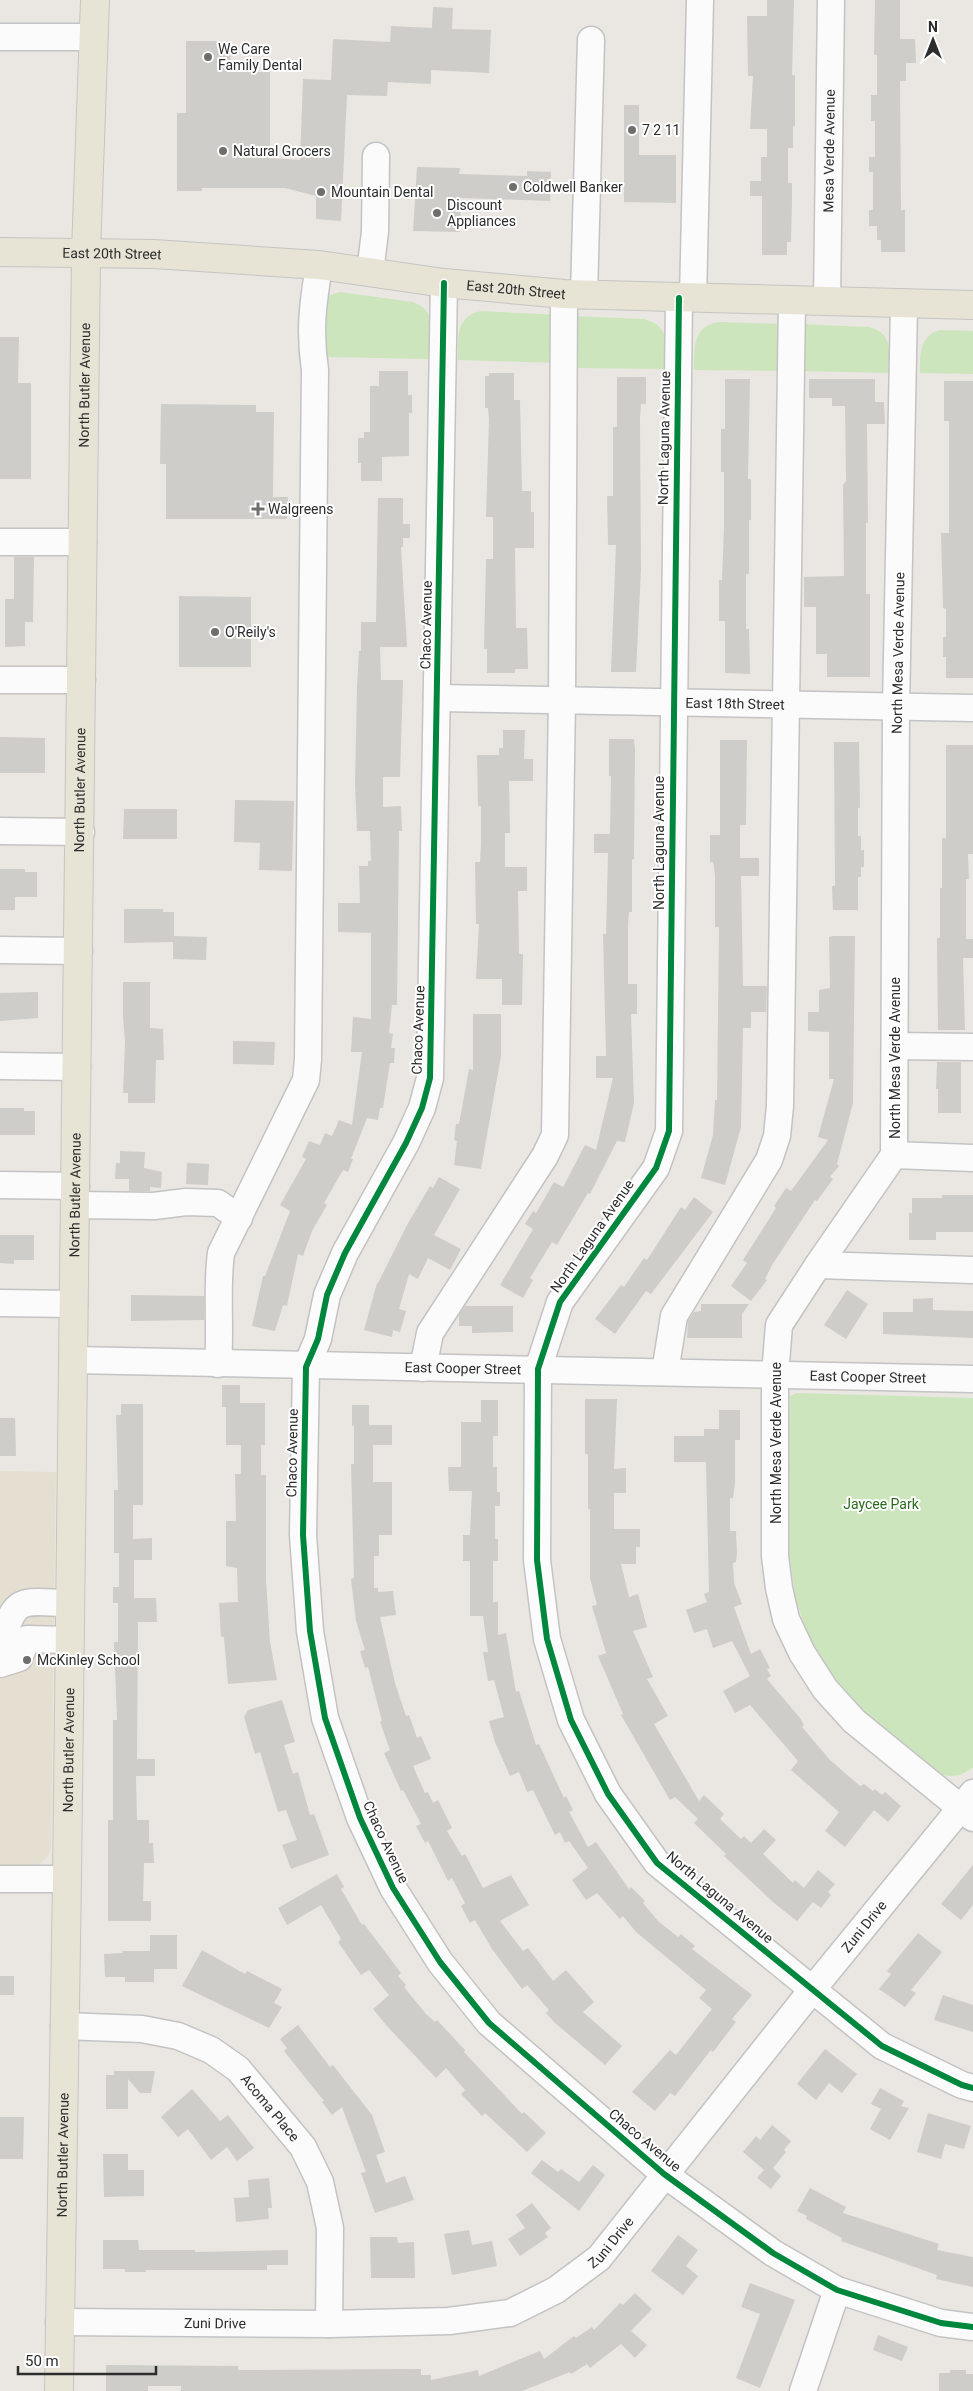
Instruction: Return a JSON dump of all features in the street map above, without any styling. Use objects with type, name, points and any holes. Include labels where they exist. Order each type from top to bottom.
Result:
[{"type":"main road","name":"North Butler Avenue","points":[[59,2391],[76,1196],[86,252],[95,0]]},
{"type":"main road","name":"East 20th Street","points":[[0,252],[154,254],[319,264],[444,284],[574,294],[973,306]]},
{"type":"street","name":"North Laguna Avenue","points":[[700,0],[686,298],[673,703],[669,1131],[656,1168],[560,1302],[538,1369],[537,1560],[547,1639],[571,1720],[608,1794],[657,1863],[882,2046],[962,2085],[973,2088]]},
{"type":"street","name":"Mesa Verde Avenue","points":[[827,302],[830,0]]},
{"type":"street","points":[[0,37],[94,37]]},
{"type":"street","points":[[423,1368],[430,1333],[546,1156],[554,1135],[562,700],[574,294],[591,40]]},
{"type":"street","points":[[370,272],[375,232],[376,156]]},
{"type":"street","points":[[218,1364],[220,1336],[219,1270],[221,1253],[306,1080],[308,1059],[315,370],[311,342],[311,314],[319,264]]},
{"type":"street","name":"Chaco Avenue","points":[[444,284],[430,1078],[422,1108],[406,1143],[345,1253],[327,1295],[318,1339],[306,1367],[303,1535],[310,1631],[325,1718],[360,1818],[393,1888],[440,1962],[489,2023],[664,2174],[773,2253],[837,2290],[941,2322],[973,2327]]},
{"type":"street","points":[[665,1372],[674,1316],[769,1160],[777,1136],[780,1106],[792,300]]},
{"type":"street","name":"North Mesa Verde Avenue","points":[[904,304],[896,707],[894,1155],[779,1325],[775,1376],[776,1556],[779,1588],[792,1632],[813,1672],[854,1721],[969,1806]]},
{"type":"street","points":[[0,542],[83,542]]},
{"type":"street","points":[[0,680],[82,680]]},
{"type":"street","name":"East 18th Street","points":[[437,698],[973,708]]},
{"type":"street","points":[[0,830],[80,832]]},
{"type":"street","points":[[0,950],[79,951]]},
{"type":"street","points":[[895,1046],[973,1047]]},
{"type":"street","points":[[0,1066],[77,1067]]},
{"type":"street","points":[[894,1155],[973,1158]]},
{"type":"street","points":[[0,1185],[154,1206],[186,1202],[218,1203],[239,1218]]},
{"type":"street","points":[[818,1265],[973,1270]]},
{"type":"street","points":[[0,1303],[74,1304]]},
{"type":"street","name":"East Cooper Street","points":[[73,1360],[306,1367],[538,1369],[775,1376],[973,1379]]},
{"type":"street","points":[[0,1648],[10,1616],[16,1607],[29,1602],[70,1603]]},
{"type":"street","points":[[0,1664],[19,1658],[27,1639],[70,1640]]},
{"type":"street","name":"Zuni Drive","points":[[59,2322],[329,2324],[449,2321],[510,2313],[556,2290],[599,2258],[812,1990],[969,1806]]},
{"type":"street","points":[[0,1879],[67,1879]]},
{"type":"street","name":"Acoma Place","points":[[64,2026],[142,2029],[178,2036],[211,2050],[238,2069],[303,2147],[320,2182],[330,2228],[329,2324]]},
{"type":"street","points":[[804,2391],[837,2290]]},
{"type":"shaded area","name":"McKinley School","points":[[0,1471],[56,1472],[51,1849],[47,1858],[37,1866],[0,1866]]},
{"type":"green space","points":[[340,292],[413,302],[422,307],[428,313],[430,319],[431,359],[325,357],[322,306],[328,296]]},
{"type":"green space","points":[[481,311],[559,315],[558,363],[458,360],[458,337],[462,323],[466,318]]},
{"type":"green space","points":[[573,316],[644,319],[653,323],[659,327],[666,338],[666,369],[573,368]]},
{"type":"green space","points":[[720,322],[784,324],[785,371],[694,370],[695,345],[700,332],[711,324]]},
{"type":"green space","points":[[799,324],[869,327],[877,330],[886,339],[888,344],[890,351],[890,373],[796,371]]},
{"type":"green space","points":[[939,330],[973,331],[973,374],[920,373],[921,353],[924,342],[932,333]]},
{"type":"green space","name":"Jaycee Park","points":[[797,1393],[973,1398],[973,1767],[966,1772],[955,1776],[943,1775],[862,1709],[828,1670],[807,1632],[796,1600],[788,1546],[790,1396]]},
{"type":"building","points":[[767,0],[794,0],[792,75],[795,75],[795,126],[793,126],[793,148],[788,148],[788,183],[792,183],[792,199],[791,242],[787,242],[787,255],[762,255],[762,196],[750,196],[750,181],[761,181],[761,157],[767,157],[767,129],[750,129],[753,76],[748,76],[747,16],[767,16]]},
{"type":"building","points":[[875,0],[900,0],[900,39],[915,39],[916,63],[906,63],[906,81],[900,81],[901,210],[905,210],[905,252],[881,252],[881,240],[877,240],[877,226],[869,226],[869,210],[873,210],[873,172],[869,172],[869,157],[875,157],[875,121],[871,121],[871,95],[877,95],[877,55],[874,55]]},
{"type":"building","points":[[433,7],[453,8],[452,29],[491,30],[489,73],[431,70],[431,84],[388,82],[387,96],[347,95],[341,221],[316,219],[316,196],[285,188],[202,188],[202,191],[177,191],[177,113],[186,113],[186,41],[230,41],[231,72],[270,72],[270,158],[300,160],[303,79],[331,80],[333,39],[390,42],[391,26],[432,28]]},
{"type":"building","name":"7 2 11","points":[[624,105],[639,105],[639,155],[676,155],[676,203],[624,202]]},
{"type":"building","points":[[417,167],[460,168],[459,174],[527,176],[527,171],[551,172],[550,201],[461,198],[460,232],[413,231]]},
{"type":"building","points":[[0,337],[19,337],[18,383],[31,383],[31,479],[0,479]]},
{"type":"building","points":[[379,371],[408,371],[408,395],[412,395],[412,413],[409,413],[409,456],[382,457],[382,481],[361,481],[361,463],[358,463],[358,438],[364,438],[364,432],[370,432],[370,386],[379,386]]},
{"type":"building","points":[[489,373],[514,373],[514,400],[520,400],[522,491],[531,491],[531,512],[534,512],[534,548],[515,548],[516,628],[527,628],[528,669],[515,669],[515,673],[487,673],[487,649],[484,649],[486,559],[493,559],[493,517],[486,517],[489,419],[488,408],[485,408],[485,376],[489,376]]},
{"type":"building","points":[[617,377],[646,377],[646,404],[641,404],[640,418],[641,569],[636,672],[611,672],[616,545],[608,545],[607,496],[613,496],[613,427],[617,427]]},
{"type":"building","points":[[725,379],[750,379],[748,479],[751,479],[751,520],[749,520],[749,574],[746,574],[746,629],[749,629],[750,674],[725,673],[725,621],[719,621],[719,580],[722,580],[724,527],[724,472],[721,472],[721,429],[725,429]]},
{"type":"building","points":[[809,379],[875,379],[875,402],[884,402],[885,424],[867,424],[868,523],[866,523],[866,594],[870,594],[870,677],[827,677],[827,654],[816,654],[816,607],[804,607],[804,577],[844,576],[843,485],[846,481],[845,406],[832,406],[832,398],[809,398]]},
{"type":"building","points":[[944,381],[973,381],[973,678],[946,678],[946,657],[943,657],[943,637],[946,637],[946,609],[943,608],[941,533],[949,533],[949,421],[944,421]]},
{"type":"building","name":"Walgreens","points":[[161,404],[256,405],[256,412],[274,412],[273,497],[288,497],[287,519],[166,519],[166,464],[160,464]]},
{"type":"building","points":[[378,498],[403,498],[403,524],[410,524],[410,538],[403,538],[403,547],[401,547],[407,647],[380,647],[381,680],[403,680],[400,777],[383,777],[383,807],[401,806],[402,831],[399,831],[397,1005],[392,1005],[389,1033],[393,1034],[391,1048],[395,1048],[394,1063],[390,1063],[383,1108],[380,1108],[378,1120],[367,1118],[348,1172],[343,1170],[324,1203],[327,1205],[312,1231],[303,1256],[298,1254],[287,1306],[283,1305],[275,1331],[252,1326],[263,1276],[265,1276],[290,1211],[280,1205],[306,1159],[302,1157],[309,1141],[320,1145],[325,1133],[332,1136],[339,1120],[352,1125],[362,1052],[351,1052],[353,1017],[371,1019],[371,933],[338,932],[338,903],[360,903],[359,866],[368,866],[368,861],[371,861],[370,831],[357,831],[355,784],[357,688],[359,651],[361,651],[361,622],[376,622]]},
{"type":"building","points":[[14,557],[34,557],[33,622],[25,622],[25,646],[5,647],[5,599],[14,599]]},
{"type":"building","name":"O'Reily's","points":[[179,596],[251,597],[251,667],[179,667]]},
{"type":"building","points":[[503,730],[525,730],[524,759],[533,759],[533,781],[509,781],[510,833],[505,833],[505,867],[527,867],[527,891],[518,891],[519,954],[523,954],[522,1005],[502,1005],[502,979],[476,979],[479,924],[476,924],[475,862],[480,862],[481,844],[481,806],[478,806],[477,755],[499,755],[499,748],[503,748]]},
{"type":"building","points":[[0,737],[45,738],[45,773],[0,773]]},
{"type":"building","points":[[609,739],[634,739],[635,750],[632,912],[629,912],[628,925],[628,984],[637,984],[637,1014],[631,1014],[634,1103],[625,1142],[617,1141],[590,1194],[588,1193],[557,1245],[552,1242],[530,1278],[533,1280],[523,1298],[500,1285],[533,1229],[525,1224],[533,1211],[536,1213],[554,1182],[563,1187],[585,1145],[596,1150],[613,1078],[596,1078],[596,1056],[606,1056],[603,934],[606,934],[608,853],[594,853],[594,834],[610,834],[611,776],[609,776]]},
{"type":"building","points":[[720,740],[747,740],[746,825],[740,825],[740,858],[759,858],[759,876],[741,876],[743,986],[767,986],[766,1012],[751,1012],[751,1028],[743,1028],[741,1127],[725,1185],[701,1178],[713,1135],[715,1100],[717,1100],[719,927],[715,927],[715,875],[713,862],[710,862],[710,835],[720,835]]},
{"type":"building","points":[[834,742],[859,742],[860,808],[858,808],[858,836],[861,836],[861,850],[864,850],[864,867],[861,867],[861,877],[858,877],[858,910],[833,910],[832,886],[835,886]]},
{"type":"building","points":[[946,745],[973,745],[973,854],[968,854],[969,879],[966,879],[966,939],[973,939],[973,958],[963,958],[965,1030],[938,1030],[937,938],[940,938],[942,838],[946,838]]},
{"type":"building","points":[[235,800],[294,801],[292,871],[259,870],[260,843],[234,842]]},
{"type":"building","points":[[124,809],[177,809],[177,839],[123,839]]},
{"type":"building","points":[[0,869],[25,869],[25,872],[37,872],[37,897],[15,897],[15,910],[0,910]]},
{"type":"building","points":[[124,909],[163,909],[163,912],[174,912],[174,936],[207,937],[206,960],[173,959],[173,942],[124,943]]},
{"type":"building","points":[[855,936],[853,1103],[837,1164],[839,1166],[830,1177],[833,1179],[817,1201],[815,1200],[772,1265],[765,1279],[767,1280],[751,1301],[731,1286],[747,1263],[743,1260],[776,1208],[774,1206],[786,1188],[791,1191],[828,1140],[818,1137],[834,1079],[829,1079],[829,1032],[808,1031],[808,1012],[819,1012],[819,990],[830,988],[829,937]]},
{"type":"building","points":[[123,982],[150,982],[150,1028],[163,1029],[164,1060],[156,1060],[155,1103],[128,1103],[128,1093],[123,1093],[125,1041]]},
{"type":"building","points":[[38,992],[38,1018],[0,1021],[0,993]]},
{"type":"building","points":[[473,1014],[501,1014],[501,1056],[481,1169],[454,1165],[457,1141],[454,1140],[456,1124],[459,1124],[469,1069],[473,1070]]},
{"type":"building","points":[[233,1041],[275,1042],[274,1065],[233,1064]]},
{"type":"building","points":[[937,1062],[961,1062],[961,1113],[938,1113],[938,1089],[936,1089]]},
{"type":"building","points":[[0,1108],[24,1108],[24,1111],[35,1111],[35,1135],[0,1135]]},
{"type":"building","points":[[120,1151],[145,1152],[144,1168],[162,1172],[161,1188],[150,1187],[150,1191],[129,1191],[129,1179],[115,1179],[116,1163],[120,1163]]},
{"type":"building","points":[[187,1163],[209,1164],[208,1185],[186,1184]]},
{"type":"building","points":[[439,1177],[460,1189],[434,1235],[461,1249],[450,1270],[428,1258],[418,1279],[409,1274],[399,1309],[406,1311],[400,1332],[393,1330],[392,1337],[364,1330],[377,1283],[407,1225],[430,1186],[433,1188]]},
{"type":"building","points":[[942,1195],[973,1195],[973,1232],[936,1232],[936,1240],[909,1240],[909,1213],[912,1213],[912,1198],[942,1198]]},
{"type":"building","points":[[694,1197],[713,1212],[651,1294],[646,1291],[615,1334],[595,1319],[621,1285],[624,1287],[644,1258],[647,1260],[681,1207],[685,1210]]},
{"type":"building","points":[[0,1235],[34,1235],[34,1260],[14,1260],[14,1264],[0,1263]]},
{"type":"building","points":[[847,1290],[868,1304],[846,1339],[824,1325]]},
{"type":"building","points":[[131,1295],[204,1296],[204,1320],[131,1321]]},
{"type":"building","points":[[933,1298],[933,1310],[973,1311],[973,1338],[883,1334],[883,1312],[913,1312],[913,1299]]},
{"type":"building","points":[[701,1304],[749,1304],[742,1314],[742,1338],[687,1338],[688,1321],[694,1312],[701,1311]]},
{"type":"building","points":[[465,1306],[513,1306],[513,1332],[472,1333],[472,1326],[459,1326],[459,1315]]},
{"type":"building","points":[[222,1385],[240,1385],[240,1403],[265,1403],[265,1445],[261,1445],[261,1475],[266,1475],[266,1580],[270,1642],[277,1680],[228,1684],[224,1637],[221,1637],[219,1603],[238,1602],[237,1568],[226,1566],[226,1521],[236,1521],[235,1474],[241,1474],[241,1445],[226,1445],[226,1407],[222,1407]]},
{"type":"building","points":[[585,1399],[617,1399],[614,1469],[626,1468],[626,1493],[614,1493],[614,1529],[640,1529],[640,1547],[636,1547],[636,1564],[621,1564],[629,1597],[638,1594],[647,1627],[633,1631],[653,1677],[647,1679],[668,1716],[654,1724],[699,1801],[704,1795],[724,1814],[720,1819],[741,1839],[744,1836],[751,1843],[764,1829],[776,1840],[763,1854],[793,1883],[795,1880],[804,1888],[818,1870],[835,1884],[828,1892],[831,1895],[821,1908],[813,1902],[797,1921],[774,1903],[724,1856],[726,1854],[694,1823],[698,1819],[675,1797],[670,1800],[621,1715],[623,1714],[598,1656],[606,1653],[592,1606],[597,1605],[590,1578],[590,1509],[588,1509],[588,1454],[585,1454]]},
{"type":"building","points":[[481,1400],[498,1400],[498,1436],[493,1436],[493,1467],[497,1467],[497,1492],[500,1492],[500,1506],[495,1506],[495,1539],[498,1539],[498,1561],[493,1561],[493,1602],[498,1602],[498,1635],[506,1633],[516,1692],[519,1691],[536,1745],[539,1744],[564,1798],[566,1796],[573,1810],[569,1812],[588,1847],[596,1842],[629,1889],[631,1887],[645,1901],[643,1903],[658,1921],[678,1937],[681,1934],[695,1946],[692,1949],[752,1995],[732,2019],[736,2022],[713,2052],[711,2050],[675,2096],[670,2093],[655,2111],[632,2092],[670,2050],[676,2055],[712,2009],[699,1998],[706,1990],[636,1932],[623,1916],[620,1919],[597,1893],[586,1900],[572,1880],[588,1868],[569,1841],[565,1843],[560,1832],[555,1835],[533,1790],[527,1792],[519,1772],[510,1776],[495,1742],[489,1721],[504,1717],[494,1680],[488,1681],[483,1652],[488,1652],[483,1616],[470,1616],[470,1561],[463,1561],[463,1535],[470,1535],[472,1491],[449,1491],[448,1467],[461,1467],[461,1422],[481,1422]]},
{"type":"building","points":[[121,1404],[143,1404],[143,1505],[133,1505],[133,1539],[152,1538],[152,1560],[134,1560],[134,1598],[156,1598],[157,1622],[138,1622],[137,1759],[155,1759],[155,1776],[136,1776],[137,1820],[149,1820],[149,1843],[153,1843],[154,1863],[144,1863],[143,1901],[151,1901],[151,1921],[108,1921],[108,1820],[113,1820],[113,1720],[117,1720],[114,1642],[118,1642],[118,1603],[113,1603],[113,1587],[119,1587],[119,1553],[114,1553],[114,1490],[118,1490],[116,1415],[121,1415]]},
{"type":"building","points":[[352,1405],[369,1405],[369,1425],[392,1425],[392,1445],[373,1445],[373,1482],[392,1482],[392,1535],[379,1535],[379,1556],[374,1556],[374,1588],[378,1588],[378,1592],[393,1591],[396,1615],[380,1617],[395,1683],[406,1716],[409,1715],[417,1738],[421,1736],[431,1759],[413,1766],[425,1793],[428,1792],[433,1803],[438,1800],[452,1828],[447,1831],[462,1856],[465,1854],[483,1888],[511,1875],[529,1905],[500,1921],[523,1951],[528,1948],[553,1981],[566,1970],[594,2002],[583,2012],[622,2046],[605,2065],[555,2023],[546,2013],[549,2010],[527,1985],[522,1989],[492,1949],[475,1920],[470,1923],[461,1906],[465,1903],[452,1878],[448,1881],[428,1841],[425,1843],[416,1826],[421,1824],[403,1790],[401,1791],[384,1753],[390,1750],[380,1722],[382,1721],[368,1667],[365,1668],[360,1651],[365,1650],[356,1621],[351,1579],[354,1578],[351,1464],[354,1464],[354,1426],[352,1426]]},
{"type":"building","points":[[719,1410],[740,1410],[740,1440],[735,1440],[735,1483],[733,1498],[730,1498],[730,1531],[736,1531],[737,1554],[736,1562],[733,1563],[734,1583],[742,1604],[734,1607],[751,1654],[760,1649],[770,1668],[767,1669],[771,1676],[767,1679],[800,1718],[804,1725],[802,1727],[830,1760],[860,1786],[864,1784],[882,1795],[885,1792],[901,1806],[888,1822],[874,1810],[845,1847],[825,1831],[839,1812],[791,1770],[798,1761],[750,1705],[735,1713],[723,1691],[750,1676],[732,1641],[713,1648],[707,1629],[694,1633],[686,1610],[707,1602],[704,1594],[709,1592],[706,1462],[674,1462],[674,1436],[704,1436],[704,1429],[719,1429]]},
{"type":"building","points":[[0,1418],[15,1418],[16,1456],[0,1456]]},
{"type":"building","points":[[282,1700],[295,1742],[284,1745],[293,1774],[298,1772],[310,1815],[314,1814],[329,1855],[291,1869],[282,1845],[297,1840],[286,1810],[278,1812],[260,1752],[255,1754],[244,1717],[248,1710]]},
{"type":"building","points":[[973,1865],[973,1905],[961,1920],[941,1904]]},
{"type":"building","points":[[337,1874],[344,1887],[341,1889],[362,1925],[364,1924],[401,1973],[398,1976],[406,1985],[404,1987],[426,2014],[435,2022],[437,2020],[522,2114],[524,2112],[546,2133],[527,2152],[485,2113],[482,2116],[461,2094],[465,2090],[446,2068],[436,2078],[386,2025],[373,2009],[389,1995],[369,1970],[361,1975],[338,1942],[341,1939],[321,1905],[287,1925],[278,1908]]},
{"type":"building","points":[[918,1933],[942,1952],[911,1990],[916,1993],[905,2007],[879,1989],[891,1974],[887,1971]]},
{"type":"building","points":[[150,1935],[177,1935],[177,1969],[154,1969],[154,1982],[125,1982],[125,1977],[105,1977],[104,1954],[123,1953],[122,1951],[150,1951]]},
{"type":"building","points":[[202,1950],[245,1974],[247,1971],[282,1989],[274,2003],[282,2007],[269,2028],[182,1986]]},
{"type":"building","points":[[0,1976],[14,1976],[14,1995],[0,1995]]},
{"type":"building","points":[[943,1995],[973,2005],[973,2032],[934,2020]]},
{"type":"building","points":[[298,2025],[330,2067],[333,2065],[372,2115],[385,2152],[376,2155],[386,2183],[405,2176],[414,2200],[375,2213],[361,2173],[366,2172],[342,2107],[332,2115],[322,2102],[324,2101],[284,2051],[287,2048],[280,2039]]},
{"type":"building","points":[[825,2049],[857,2074],[842,2093],[829,2083],[816,2100],[797,2084]]},
{"type":"building","points":[[114,2071],[155,2071],[151,2093],[140,2093],[128,2079],[128,2109],[106,2109],[106,2075],[114,2075]]},
{"type":"building","points":[[880,2088],[904,2101],[901,2106],[909,2108],[890,2140],[870,2129],[881,2109],[871,2104]]},
{"type":"building","points":[[192,2089],[220,2121],[228,2115],[254,2148],[237,2161],[227,2147],[211,2160],[188,2129],[178,2137],[161,2117]]},
{"type":"building","points":[[928,2113],[971,2126],[964,2149],[945,2144],[941,2159],[917,2152]]},
{"type":"building","points":[[0,2117],[24,2117],[23,2159],[0,2159]]},
{"type":"building","points":[[772,2125],[791,2141],[784,2150],[786,2152],[773,2168],[781,2176],[771,2189],[757,2178],[764,2170],[743,2152],[756,2136],[760,2140]]},
{"type":"building","points":[[103,2154],[128,2154],[128,2170],[144,2170],[144,2196],[104,2197]]},
{"type":"building","points":[[542,2160],[558,2172],[561,2169],[579,2182],[593,2165],[605,2175],[579,2211],[531,2173]]},
{"type":"building","points":[[269,2178],[272,2208],[268,2208],[269,2219],[236,2222],[234,2198],[249,2197],[248,2180]]},
{"type":"building","points":[[810,2188],[846,2207],[843,2213],[939,2244],[937,2250],[973,2257],[973,2287],[936,2279],[937,2275],[841,2241],[842,2238],[806,2219],[807,2216],[797,2211]]},
{"type":"building","points":[[532,2203],[551,2228],[545,2233],[548,2237],[520,2256],[508,2239],[525,2228],[516,2215]]},
{"type":"building","points":[[469,2230],[472,2245],[492,2241],[497,2266],[452,2275],[444,2234]]},
{"type":"building","points":[[678,2235],[698,2250],[686,2266],[698,2276],[683,2295],[651,2271]]},
{"type":"building","points":[[370,2237],[397,2237],[398,2243],[414,2242],[415,2278],[371,2278]]},
{"type":"building","points":[[103,2240],[138,2240],[139,2250],[195,2250],[195,2252],[288,2250],[288,2265],[267,2265],[267,2270],[146,2270],[146,2272],[125,2272],[125,2269],[103,2269]]},
{"type":"building","points":[[750,2283],[795,2300],[760,2388],[736,2378],[760,2314],[741,2307]]},
{"type":"building","points":[[635,2293],[652,2309],[631,2331],[647,2345],[635,2358],[621,2344],[590,2368],[587,2364],[571,2374],[570,2372],[522,2391],[181,2391],[181,2386],[148,2386],[148,2391],[106,2391],[106,2365],[238,2366],[238,2370],[421,2369],[421,2375],[431,2375],[431,2380],[478,2370],[479,2376],[540,2351],[544,2359],[574,2336],[576,2338],[592,2327],[594,2330],[620,2303],[623,2305]]},
{"type":"building","points":[[878,2335],[908,2347],[902,2361],[873,2350]]},
{"type":"building","points":[[950,2370],[966,2370],[966,2374],[973,2374],[973,2391],[939,2391],[939,2373],[950,2373]]},
{"type":"cycle path","points":[[444,283],[430,1078],[422,1108],[406,1143],[345,1253],[327,1295],[318,1339],[306,1367],[303,1535],[310,1631],[325,1718],[360,1818],[393,1888],[440,1962],[489,2023],[664,2174],[773,2253],[837,2290],[941,2323],[973,2327]]},
{"type":"cycle path","points":[[679,298],[669,1131],[656,1168],[560,1302],[538,1369],[537,1560],[547,1639],[571,1720],[608,1794],[657,1863],[882,2046],[962,2085],[973,2088]]},
{"type":"place","name":"We Care Family Dental","points":[[208,57]]},
{"type":"place","name":"7 2 11","points":[[632,130]]},
{"type":"place","name":"Natural Grocers","points":[[223,151]]},
{"type":"place","name":"Coldwell Banker","points":[[513,187]]},
{"type":"place","name":"Mountain Dental","points":[[321,192]]},
{"type":"place","name":"Discount Appliances","points":[[437,213]]},
{"type":"place","name":"Walgreens","points":[[258,509]]},
{"type":"place","name":"O'Reily's","points":[[215,632]]},
{"type":"place","name":"McKinley School","points":[[27,1660]]}]
